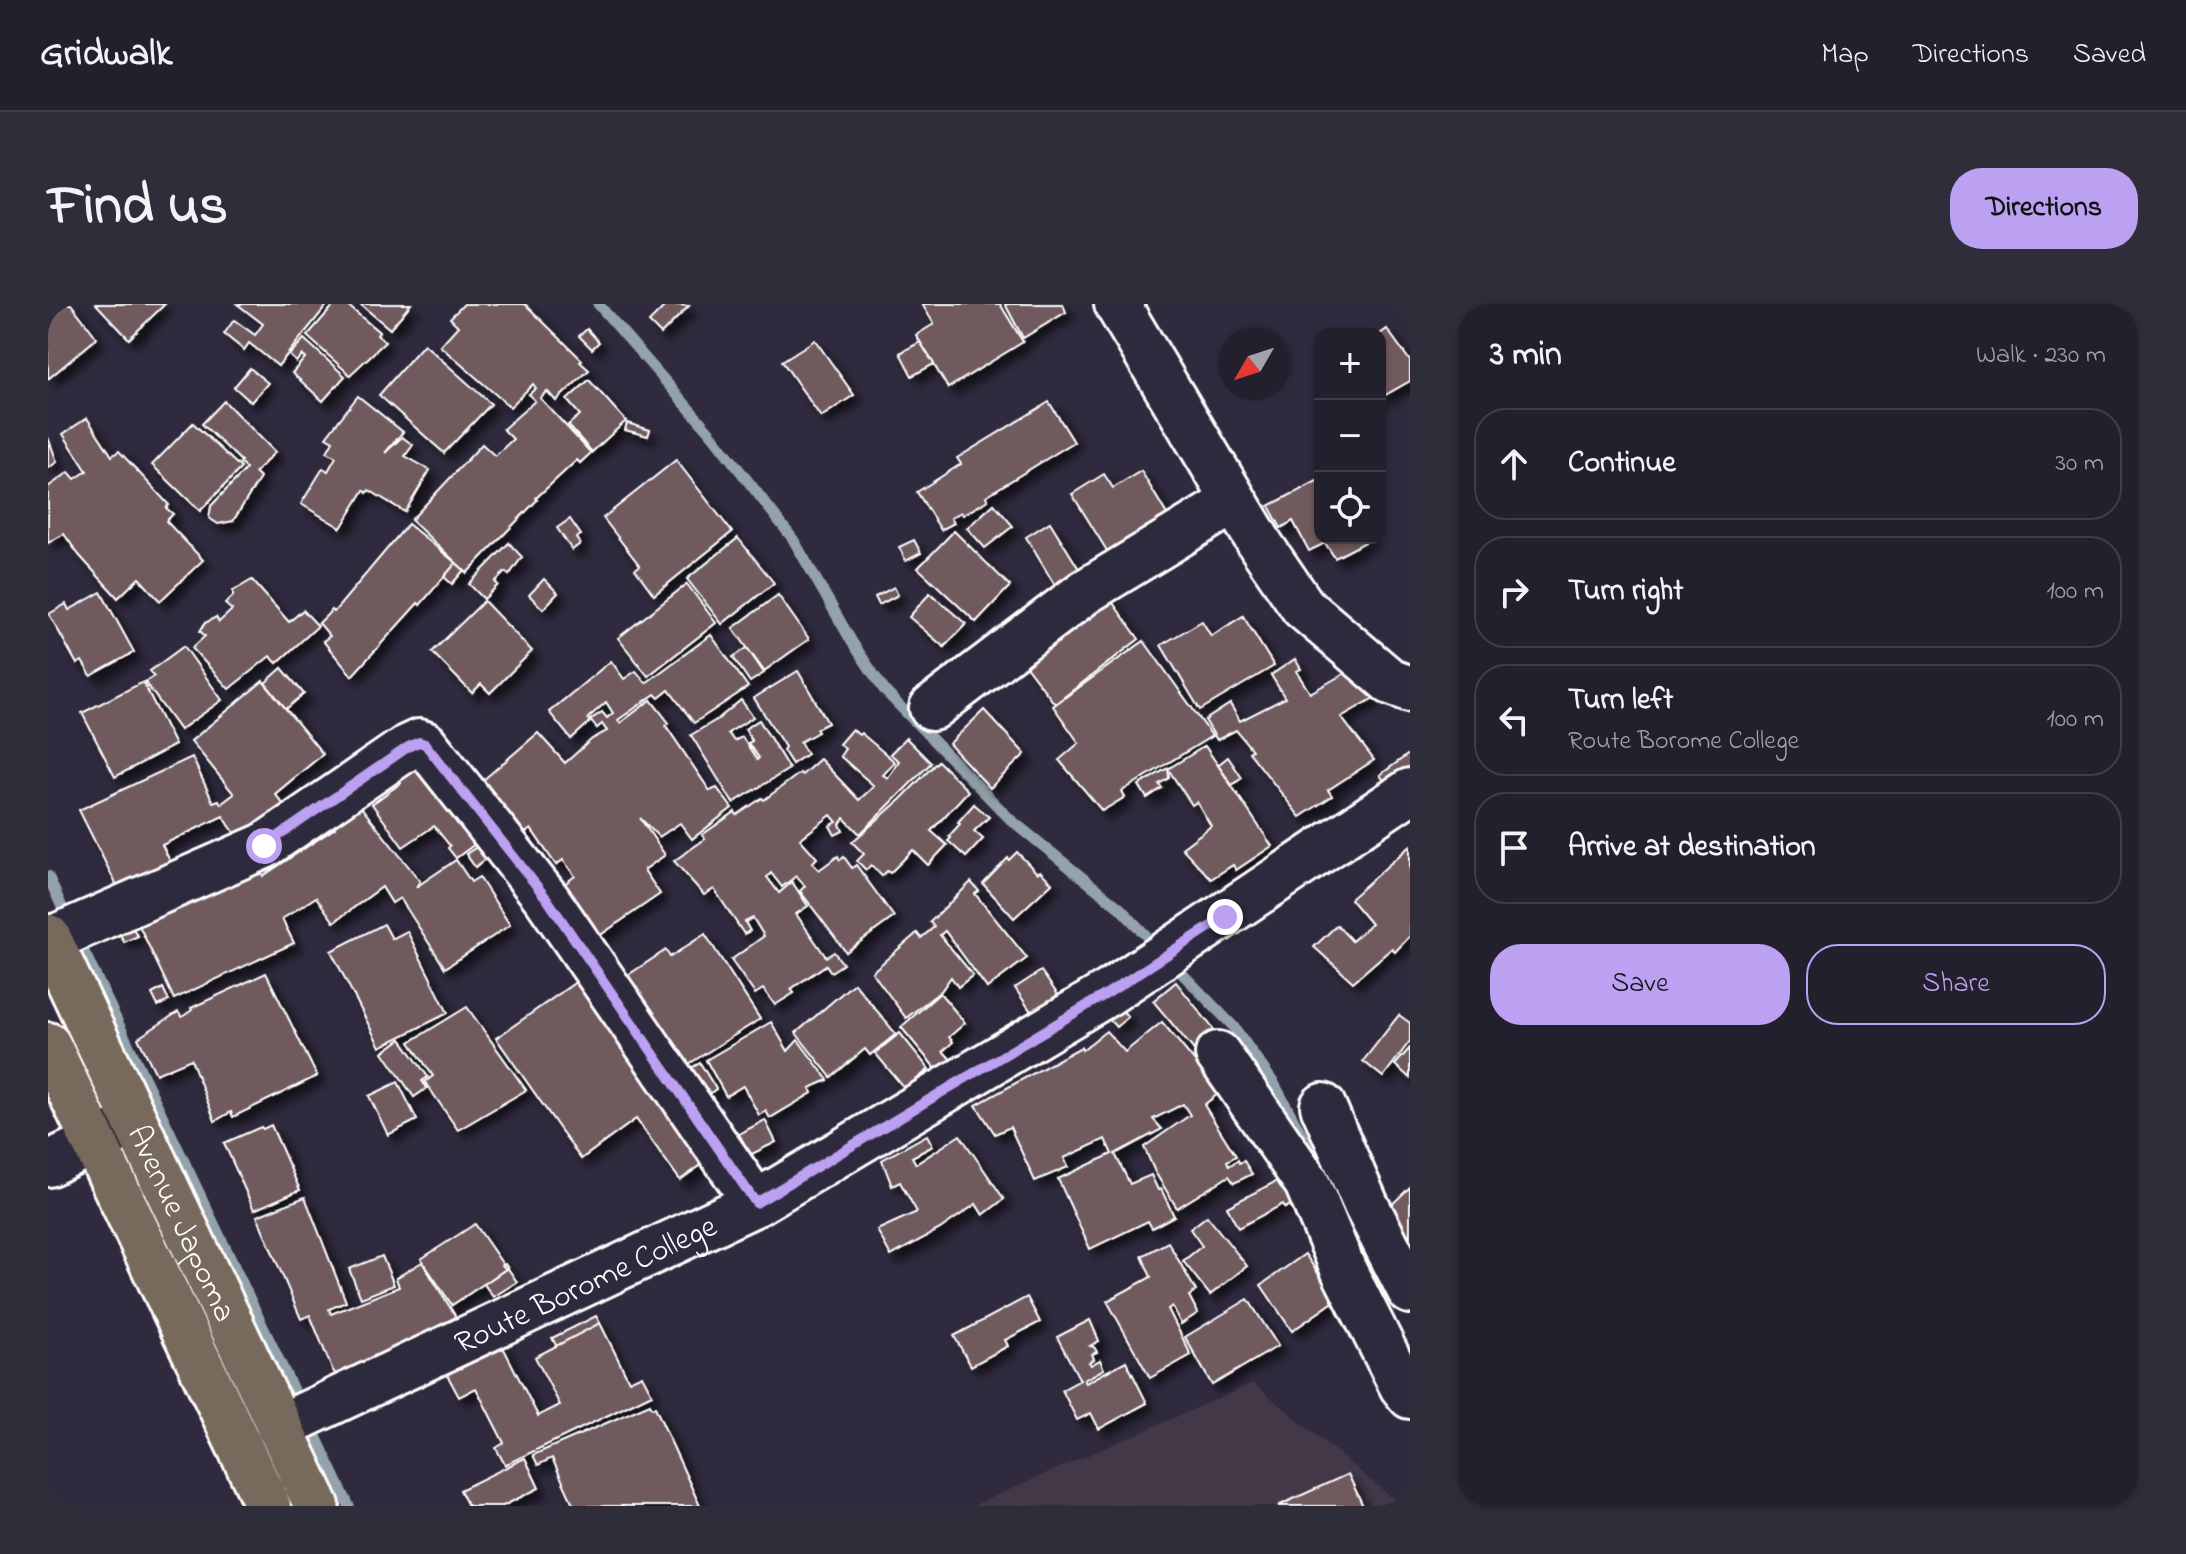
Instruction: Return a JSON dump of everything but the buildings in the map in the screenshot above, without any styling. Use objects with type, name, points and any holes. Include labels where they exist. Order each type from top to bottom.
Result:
[{"type":"main road","name":"Avenue Japoma","points":[[49,939],[317,1506]]},
{"type":"main road","name":"Avenue Japoma","points":[[48,1045],[268,1506]]},
{"type":"street","points":[[1117,304],[1234,501],[1303,607],[1391,682],[1410,689]]},
{"type":"street","points":[[932,708],[1085,592],[1234,501]]},
{"type":"street","points":[[49,939],[264,846],[408,747],[419,742],[425,744],[547,899],[756,1203]]},
{"type":"street","name":"Route Borome College","points":[[279,1427],[756,1203],[1108,993],[1410,791]]},
{"type":"street","points":[[1218,1054],[1307,1183],[1344,1271],[1402,1386],[1410,1396]]},
{"type":"street","points":[[1323,1106],[1366,1205],[1410,1291]]},
{"type":"street","points":[[48,1164],[135,1121]]},
{"type":"shaded area","points":[[1253,1383],[1402,1506],[972,1506]]},
{"type":"waterway","points":[[598,304],[713,436],[793,539],[852,642],[885,691],[1010,819],[1120,908],[1158,948]]},
{"type":"waterway","points":[[48,876],[66,916]]},
{"type":"waterway","points":[[78,939],[298,1400]]},
{"type":"waterway","points":[[1170,961],[1233,1026],[1275,1085],[1315,1159]]},
{"type":"waterway","points":[[312,1428],[349,1506]]},
{"type":"route","points":[[264,846],[408,747],[419,742],[425,744],[547,899],[756,1203],[1108,993],[1225,917]]}]
